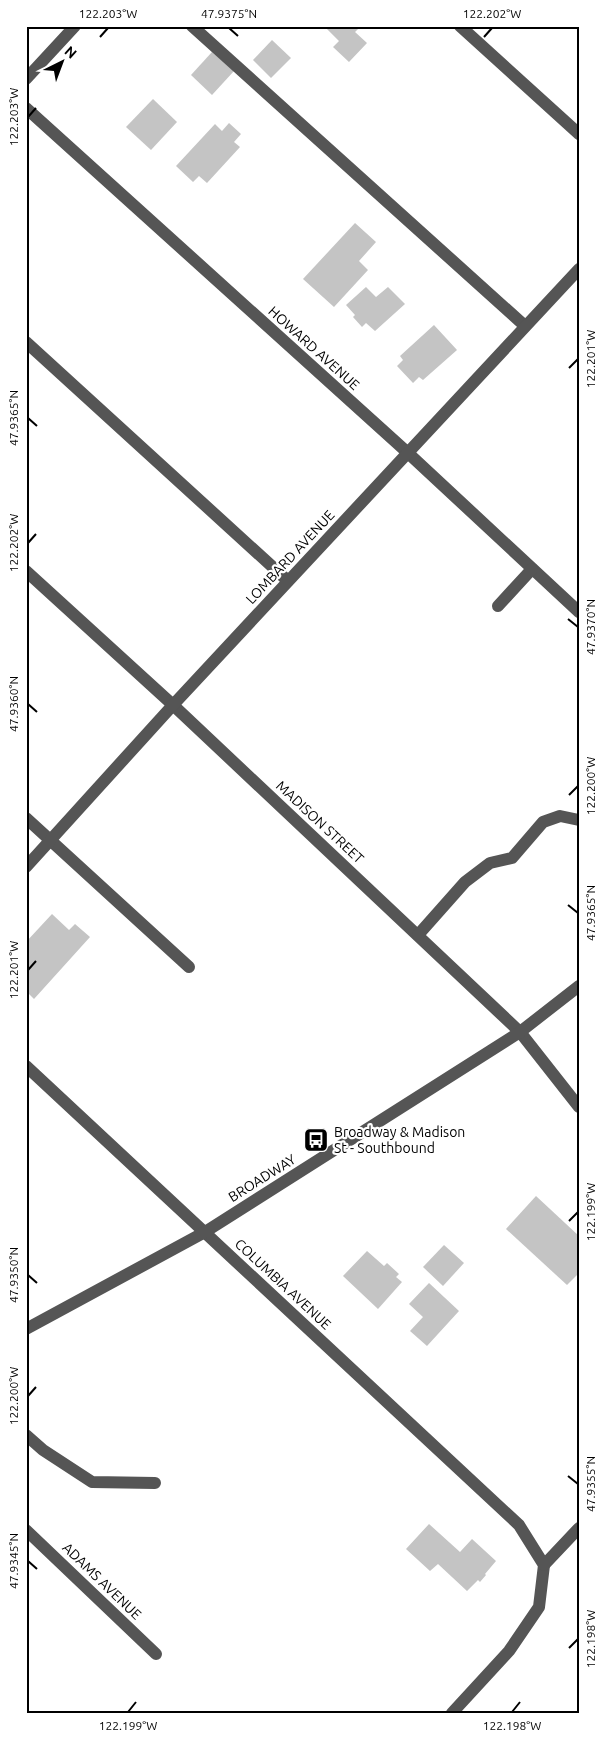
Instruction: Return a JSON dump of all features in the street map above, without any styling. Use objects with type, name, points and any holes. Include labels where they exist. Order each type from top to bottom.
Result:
[{"type":"street","points":[[26,79],[76,26]]},
{"type":"street","points":[[192,26],[526,326]]},
{"type":"street","points":[[460,26],[579,134]]},
{"type":"street","name":"HOWARD AVENUE","points":[[26,108],[408,453],[579,612]]},
{"type":"street","name":"LOMBARD AVENUE","points":[[26,867],[173,705],[579,269]]},
{"type":"street","points":[[26,342],[288,581]]},
{"type":"street","points":[[498,606],[532,569]]},
{"type":"street","name":"MADISON STREET","points":[[26,571],[173,705],[520,1032],[579,1107]]},
{"type":"street","points":[[418,935],[465,882],[490,863],[512,858],[543,822],[560,816],[579,820]]},
{"type":"street","points":[[26,818],[189,967]]},
{"type":"street","name":"BROADWAY","points":[[26,1329],[205,1232],[520,1032],[579,986]]},
{"type":"street","name":"COLUMBIA AVENUE","points":[[26,1066],[518,1524],[544,1565]]},
{"type":"street","points":[[26,1435],[43,1450],[92,1482],[155,1483]]},
{"type":"street","points":[[452,1713],[509,1651],[539,1607],[544,1565],[579,1528]]},
{"type":"street","name":"ADAMS AVENUE","points":[[26,1530],[156,1654]]},
{"type":"building","points":[[324,26],[361,26],[355,32],[367,43],[349,62],[333,47],[339,41]]},
{"type":"building","points":[[272,40],[291,58],[271,78],[253,60]]},
{"type":"building","points":[[212,52],[234,71],[212,95],[191,75]]},
{"type":"building","points":[[153,99],[177,122],[151,150],[126,127]]},
{"type":"building","points":[[229,123],[241,134],[234,142],[240,147],[207,183],[199,176],[193,182],[176,166],[215,124],[222,131]]},
{"type":"building","points":[[355,223],[376,242],[359,261],[368,270],[334,307],[303,279]]},
{"type":"building","points":[[366,287],[376,297],[388,287],[405,304],[375,331],[366,323],[362,327],[346,305]]},
{"type":"building","points":[[434,325],[457,350],[423,380],[419,377],[413,383],[397,366],[403,360],[400,356]]},
{"type":"building","points":[[52,914],[69,930],[75,924],[90,937],[34,999],[26,991],[26,942]]},
{"type":"building","points":[[536,1196],[579,1236],[579,1273],[567,1285],[506,1229]]},
{"type":"building","points":[[444,1245],[464,1263],[443,1286],[423,1267]]},
{"type":"building","points":[[367,1251],[384,1266],[387,1263],[399,1274],[396,1277],[402,1282],[378,1309],[343,1276]]},
{"type":"building","points":[[429,1283],[459,1311],[427,1346],[410,1331],[423,1317],[409,1304]]},
{"type":"building","points":[[429,1524],[460,1552],[472,1539],[496,1561],[480,1582],[478,1580],[467,1591],[438,1564],[430,1571],[406,1549]]},
{"type":"place","name":"Broadway & Madison St - Southbound","points":[[316,1140]]}]
